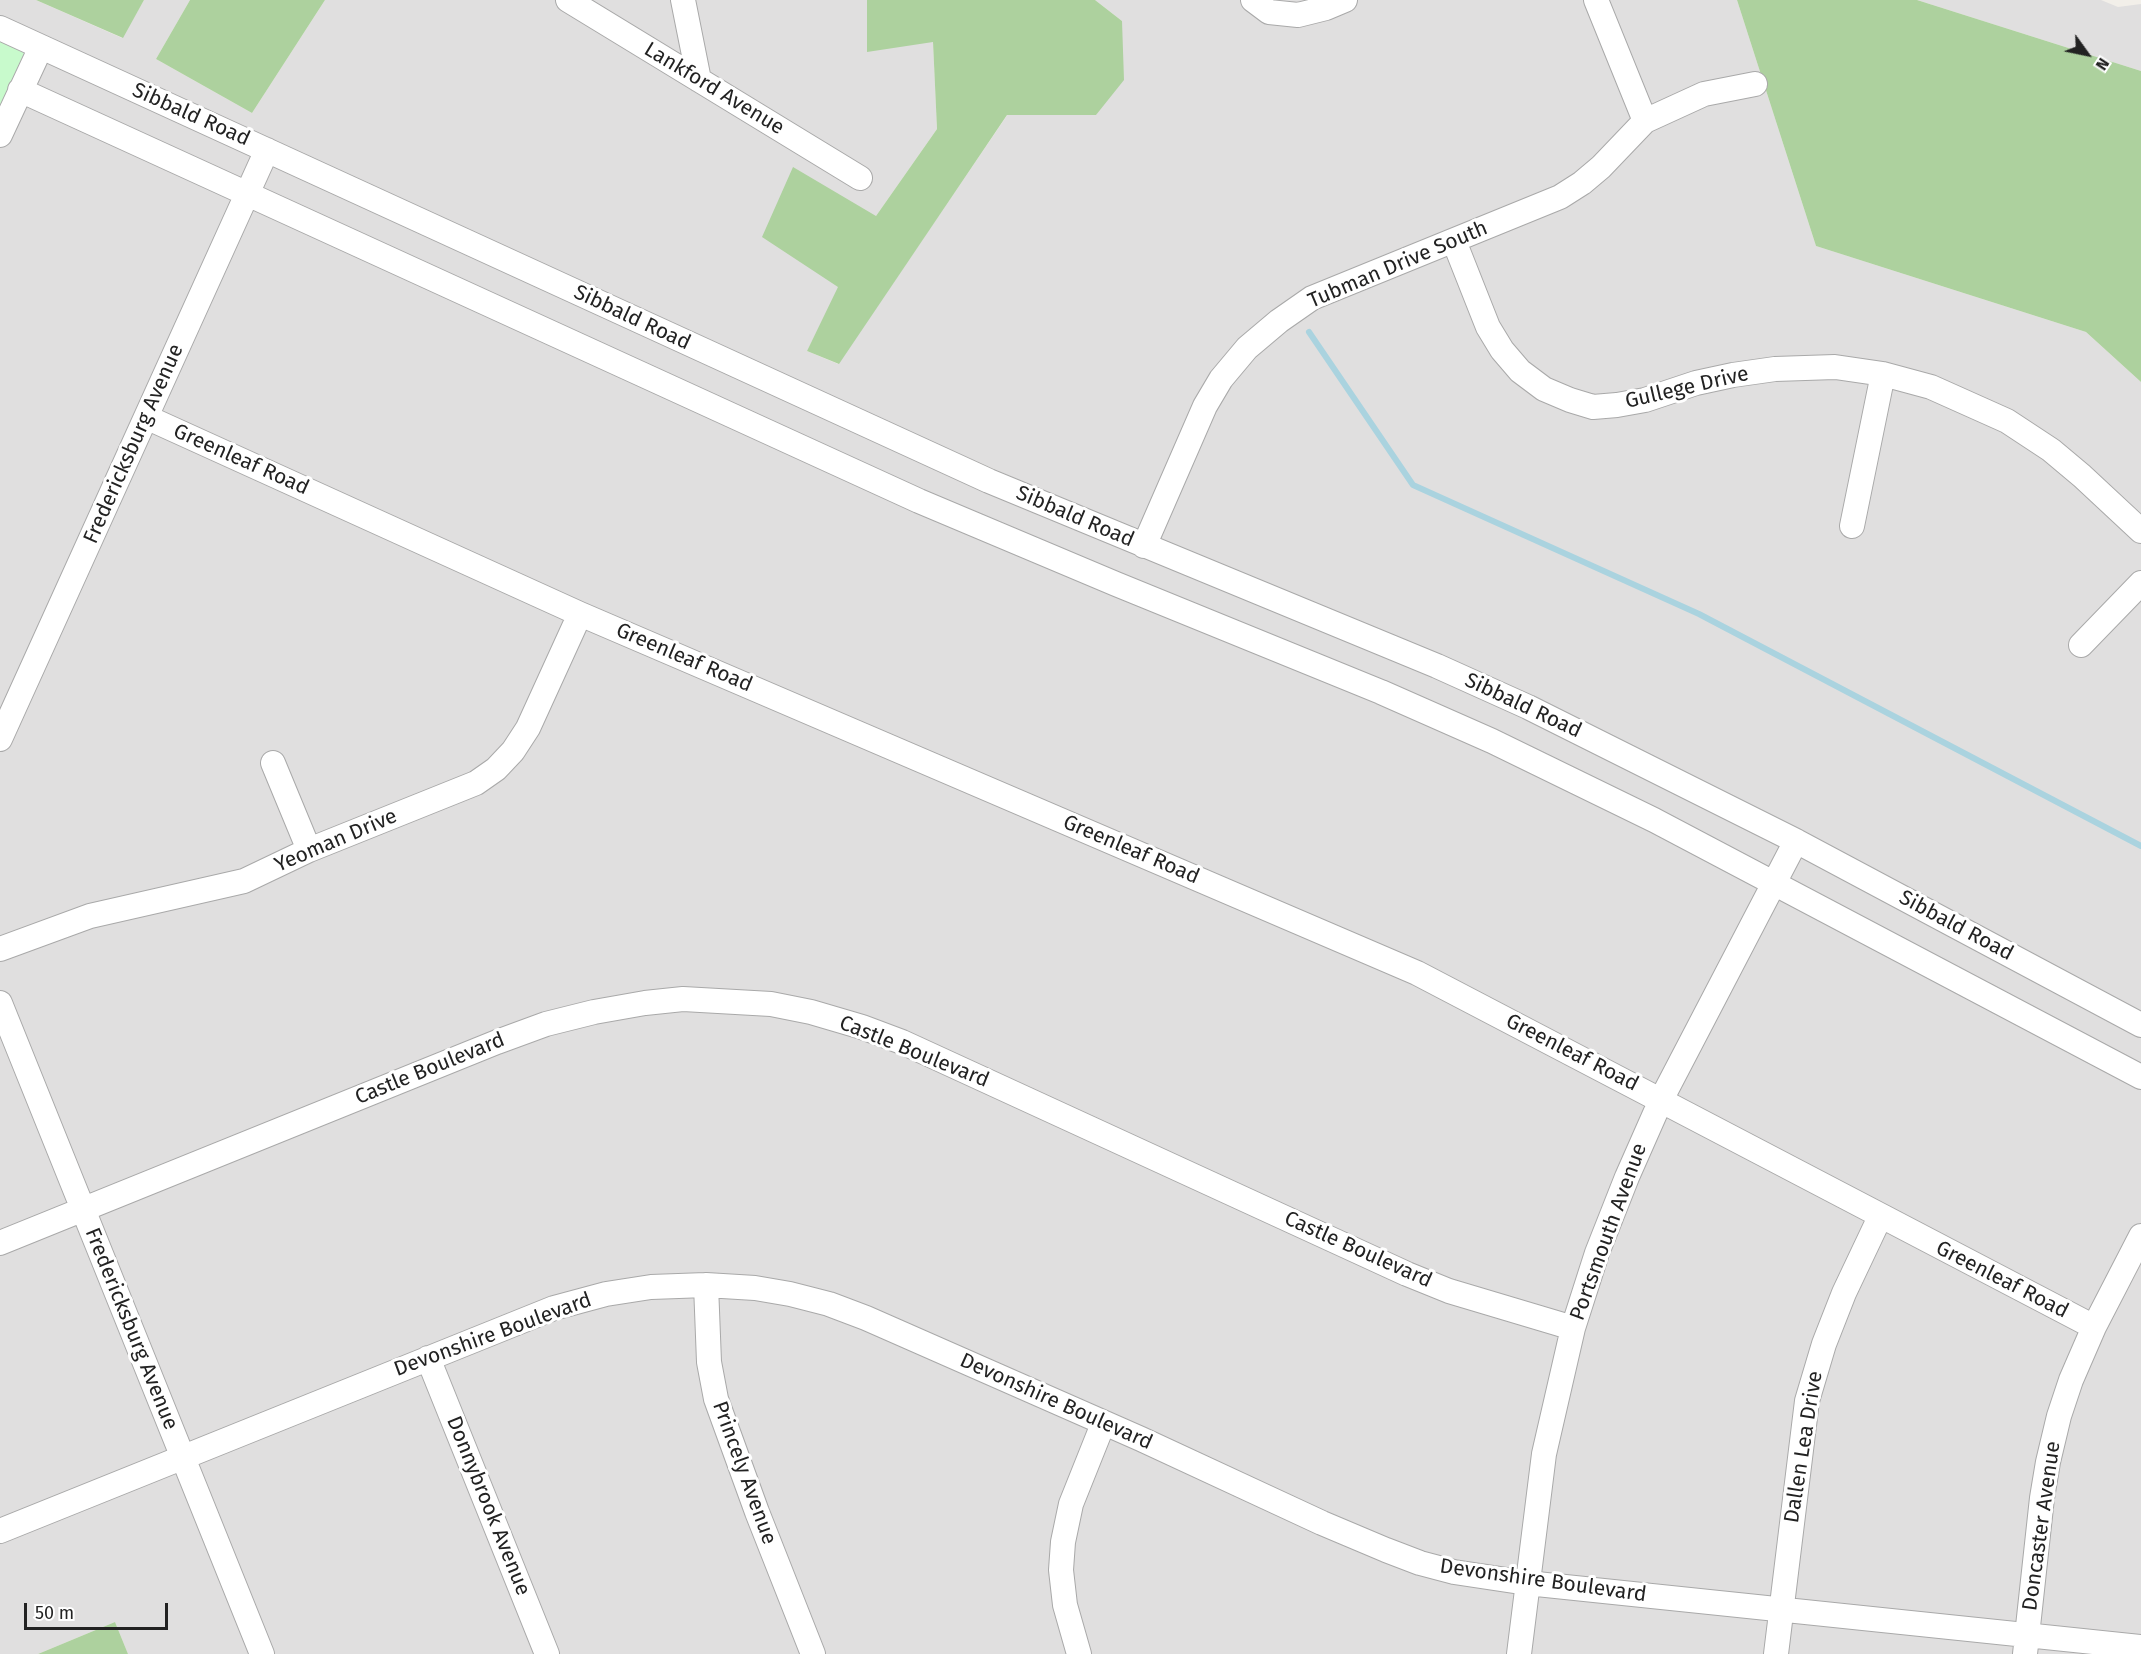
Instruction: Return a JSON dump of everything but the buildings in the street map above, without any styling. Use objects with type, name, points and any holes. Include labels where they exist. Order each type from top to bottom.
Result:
[{"type":"street","name":"Lankford Avenue","points":[[568,0],[860,178]]},
{"type":"street","points":[[684,0],[699,80]]},
{"type":"street","points":[[1253,0],[1269,12],[1298,15],[1326,8],[1345,0]]},
{"type":"street","points":[[1596,0],[1645,121],[1704,94],[1755,84]]},
{"type":"street","name":"Sibbald Road","points":[[0,28],[989,481],[1488,688],[1607,745],[1796,841],[2141,1025]]},
{"type":"street","points":[[0,135],[41,47]]},
{"type":"street","points":[[20,90],[920,501],[1381,692],[1492,741],[1654,820],[2141,1077]]},
{"type":"street","name":"Tubman Drive South","points":[[1144,546],[1205,406],[1221,378],[1247,348],[1279,321],[1312,298],[1560,197],[1601,167],[1645,121]]},
{"type":"street","name":"Fredericksburg Avenue","points":[[0,739],[267,150]]},
{"type":"street","name":"Gullege Drive","points":[[1454,241],[1488,327],[1502,350],[1520,371],[1544,389],[1570,400],[1593,406],[1617,405],[1645,400],[1695,383],[1775,369],[1835,367],[1883,374],[1931,387],[2007,420],[2074,469],[2141,531]]},
{"type":"street","points":[[1852,526],[1883,374]]},
{"type":"street","name":"Greenleaf Road","points":[[146,417],[580,614],[1417,973],[2094,1327]]},
{"type":"street","points":[[2081,645],[2141,583]]},
{"type":"street","name":"Yeoman Drive","points":[[0,949],[90,916],[244,881],[309,850],[476,783],[496,769],[513,751],[528,728],[580,614]]},
{"type":"street","points":[[273,763],[309,850]]},
{"type":"street","name":"Portsmouth Avenue","points":[[1519,1654],[1544,1454],[1573,1328],[1597,1252],[1661,1100],[1796,841]]},
{"type":"street","name":"Castle Boulevard","points":[[0,1243],[546,1024],[594,1012],[683,999],[771,1004],[810,1012],[862,1027],[902,1042],[1407,1274],[1449,1291],[1573,1328]]},
{"type":"street","name":"Fredericksburg Avenue","points":[[0,1003],[262,1654]]},
{"type":"street","name":"Dallen Lea Drive","points":[[1776,1654],[1808,1401],[1824,1344],[1844,1293],[1880,1217]]},
{"type":"street","name":"Doncaster Avenue","points":[[2026,1644],[2048,1462],[2059,1416],[2071,1380],[2094,1327],[2141,1236]]},
{"type":"street","name":"Devonshire Boulevard","points":[[0,1531],[554,1308],[606,1294],[651,1287],[706,1285],[755,1288],[829,1304],[947,1353],[1386,1550],[1420,1563],[1454,1572],[1527,1583],[1781,1609],[2026,1644],[2141,1647]]},
{"type":"street","name":"Princely Avenue","points":[[706,1285],[709,1362],[716,1399],[757,1512],[813,1654]]},
{"type":"street","name":"Donnybrook Avenue","points":[[428,1358],[547,1654]]},
{"type":"street","points":[[1079,1654],[1065,1605],[1061,1570],[1063,1542],[1071,1504],[1103,1424]]},
{"type":"shaded area","points":[[0,0],[36,0],[122,38],[144,0],[190,0],[156,59],[252,113],[325,0],[867,0],[867,51],[933,41],[937,129],[876,216],[807,351],[838,364],[1008,114],[1096,115],[1122,21],[1095,0],[1737,0],[1816,246],[2086,332],[2141,382],[2141,1015],[1176,549],[769,370],[0,18]]},
{"type":"shaded area","points":[[1917,0],[2101,0],[2118,7],[2141,4],[2141,71]]},
{"type":"shaded area","points":[[26,49],[1432,673],[1730,817],[2141,1034],[2141,1654],[128,1654],[115,1622],[38,1654],[0,1654],[0,107]]},
{"type":"green space","points":[[36,0],[144,0],[123,38]]},
{"type":"green space","points":[[190,0],[325,0],[252,113],[156,59]]},
{"type":"green space","points":[[867,0],[1095,0],[1122,21],[1124,80],[1096,115],[1007,115],[839,364],[807,351],[838,287],[762,237],[793,167],[876,216],[937,129],[933,42],[867,52]]},
{"type":"green space","points":[[1737,0],[1917,0],[2141,71],[2141,382],[2086,332],[1816,246]]},
{"type":"green space","points":[[0,38],[26,49],[0,107]]},
{"type":"green space","points":[[115,1622],[128,1654],[38,1654]]},
{"type":"waterway","points":[[1309,332],[1413,485],[1699,614],[2141,846]]}]
